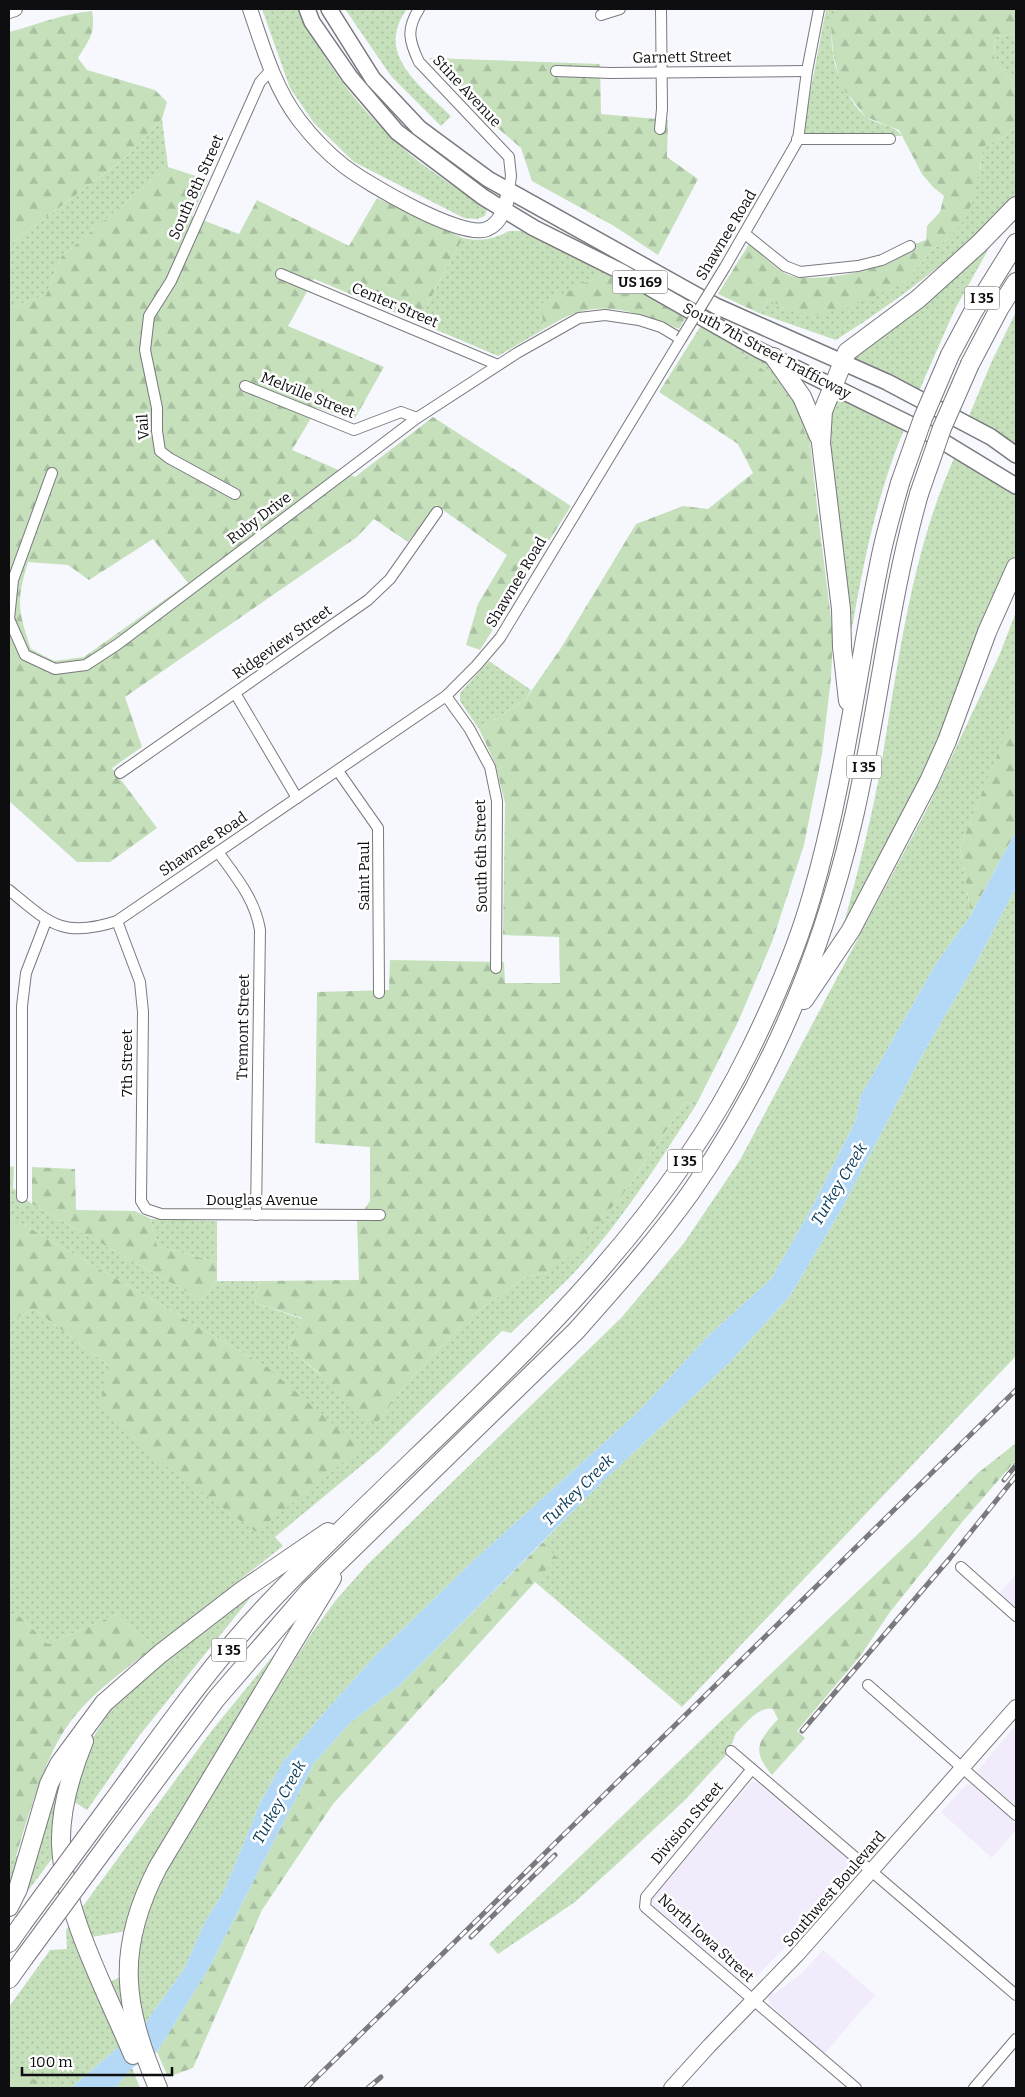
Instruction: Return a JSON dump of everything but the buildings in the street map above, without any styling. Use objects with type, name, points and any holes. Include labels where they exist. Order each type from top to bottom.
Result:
[{"type":"highway","points":[[851,721],[842,647],[841,609],[821,443],[823,411],[847,352],[918,300],[979,244],[1016,206]]},
{"type":"highway","name":"I 35","points":[[9,1943],[174,1719],[264,1608],[362,1508],[556,1320],[604,1269],[670,1183],[704,1131],[750,1050],[793,950],[812,897],[851,721],[881,556],[900,483],[923,418],[950,355],[973,312],[1016,243]]},
{"type":"highway","name":"I 35","points":[[9,1979],[216,1699],[280,1623],[348,1552],[576,1331],[647,1249],[692,1190],[727,1136],[755,1087],[782,1032],[825,922],[852,824],[894,595],[919,494],[942,428],[970,364],[999,309],[1016,282]]},
{"type":"highway","points":[[774,357],[802,397],[821,443]]},
{"type":"highway","points":[[782,1032],[852,930],[929,781],[947,742],[987,632],[1016,566]]},
{"type":"highway","points":[[9,1906],[18,1889],[49,1784],[59,1764],[96,1712],[125,1683],[243,1590],[362,1508]]},
{"type":"highway","points":[[158,2088],[134,2023],[128,1972],[134,1924],[153,1875],[348,1552]]},
{"type":"highway","points":[[96,1712],[73,1768],[67,1792],[61,1842],[65,1885],[71,1906],[147,2088]]},
{"type":"main road","points":[[9,11],[15,9]]},
{"type":"main road","points":[[250,9],[271,70],[289,106],[313,138],[343,166],[380,190],[449,224],[472,231],[489,229],[505,210],[509,191]]},
{"type":"main road","name":"South 7th Street Trafficway","points":[[307,9],[312,22],[350,77],[397,132],[482,197],[534,228],[622,272],[774,357],[932,435],[1016,486]]},
{"type":"main road","name":"South 7th Street Trafficway","points":[[329,9],[373,79],[419,128],[488,179],[716,306],[843,361],[991,437],[1016,455]]},
{"type":"main road","name":"Southwest Boulevard","points":[[671,2088],[797,1956],[1016,1707]]},
{"type":"street","name":"Stine Avenue","points":[[419,9],[412,21],[410,42],[419,62],[509,157],[511,176],[509,191]]},
{"type":"street","points":[[601,15],[620,9]]},
{"type":"street","points":[[660,129],[662,109],[660,72],[661,9]]},
{"type":"street","name":"Shawnee Road","points":[[9,890],[46,921],[70,929],[95,928],[117,921],[446,696],[476,666],[500,638],[787,162],[797,139],[819,9]]},
{"type":"street","name":"South 8th Street","points":[[149,316],[170,281],[260,82],[271,70]]},
{"type":"street","name":"Garnett Street","points":[[556,71],[807,71]]},
{"type":"street","points":[[797,139],[890,139]]},
{"type":"street","points":[[745,234],[785,266],[800,272],[837,270],[866,264],[882,260],[910,246]]},
{"type":"street","name":"Center Street","points":[[281,274],[498,364]]},
{"type":"street","name":"Ruby Drive","points":[[52,473],[14,580],[9,620],[25,655],[55,668],[86,665],[118,644],[417,418],[498,364],[579,318],[605,315],[639,320],[661,327],[681,339]]},
{"type":"street","name":"Vail","points":[[149,316],[145,350],[158,408],[156,431],[160,451],[169,458],[235,494]]},
{"type":"street","name":"Melville Street","points":[[245,386],[354,430],[402,412],[417,418]]},
{"type":"street","name":"Ridgeview Street","points":[[120,773],[368,600],[390,578],[437,512]]},
{"type":"street","points":[[235,692],[297,798]]},
{"type":"street","name":"South 6th Street","points":[[446,696],[469,728],[490,767],[497,801],[496,968]]},
{"type":"street","name":"Saint Paul","points":[[338,771],[378,828],[379,993]]},
{"type":"street","name":"Tremont Street","points":[[218,852],[249,896],[257,912],[260,930],[256,1215]]},
{"type":"street","points":[[22,1197],[22,1006],[26,973],[46,921]]},
{"type":"street","name":"7th Street","points":[[117,921],[140,982],[143,1012],[141,1201],[146,1209]]},
{"type":"street","name":"Douglas Avenue","points":[[146,1209],[161,1214],[380,1215]]},
{"type":"street","points":[[962,1567],[1016,1616]]},
{"type":"street","points":[[868,1685],[1016,1815]]},
{"type":"street","points":[[731,1751],[1016,1995]]},
{"type":"street","name":"Division Street","points":[[646,1897],[752,1769]]},
{"type":"street","name":"North Iowa Street","points":[[646,1897],[645,1906],[753,2000]]},
{"type":"street","points":[[753,2000],[854,2088]]},
{"type":"street","points":[[974,2088],[1016,2039]]},
{"type":"shaded area","points":[[1016,1574],[1016,1609],[998,1595]]},
{"type":"shaded area","points":[[1016,1725],[1016,1806],[980,1775],[978,1770]]},
{"type":"shaded area","points":[[751,1782],[756,1782],[854,1865],[852,1870],[785,1947],[756,1977],[743,1982],[654,1906],[652,1901],[654,1896]]},
{"type":"shaded area","points":[[971,1784],[1016,1823],[1016,1830],[992,1858],[941,1812],[966,1785]]},
{"type":"shaded area","points":[[823,1950],[875,1995],[824,2054],[770,2004],[768,1997],[768,1993],[774,1994],[802,1973]]},
{"type":"green space","points":[[262,9],[299,9],[333,70],[362,107],[412,156],[487,209],[485,216],[477,219],[464,218],[354,162],[314,123],[290,88]]},
{"type":"green space","points":[[345,9],[407,9],[398,25],[396,40],[399,55],[405,68],[415,81],[451,116],[441,126],[391,76]]},
{"type":"green space","points":[[826,9],[836,9],[832,37],[833,52],[840,80],[847,93],[865,116],[889,126],[902,136],[805,135],[803,131]]},
{"type":"green space","points":[[836,9],[1016,9],[1016,34],[995,37],[994,59],[1016,86],[1016,126],[1003,138],[984,146],[973,201],[964,221],[948,239],[933,249],[904,283],[847,308],[813,316],[785,309],[768,299],[761,314],[718,294],[749,244],[773,265],[789,275],[801,278],[817,278],[857,272],[894,260],[907,253],[915,244],[926,240],[927,226],[940,212],[944,196],[922,174],[899,130],[866,117],[841,86],[833,53],[831,23]]},
{"type":"green space","points":[[92,11],[92,31],[78,58],[87,70],[155,90],[167,102],[162,119],[125,158],[9,245],[9,32],[61,17]]},
{"type":"green space","points":[[1016,34],[1016,86],[994,59],[995,37]]},
{"type":"green space","points":[[429,58],[600,64],[601,114],[668,120],[667,157],[698,179],[658,255],[614,226],[532,181],[521,148],[479,112]]},
{"type":"green space","points":[[162,119],[168,167],[61,257],[46,295],[9,308],[9,245],[125,158]]},
{"type":"green space","points":[[1016,126],[1016,196],[953,255],[884,308],[836,340],[761,314],[768,299],[785,309],[904,283],[933,249],[948,239],[980,169],[983,146],[1003,138]]},
{"type":"green space","points":[[168,167],[208,180],[192,216],[239,234],[257,200],[349,246],[377,198],[463,238],[418,322],[314,279],[288,326],[384,367],[354,420],[317,408],[292,450],[355,477],[433,417],[571,506],[480,650],[466,645],[478,604],[507,555],[436,505],[408,542],[374,519],[357,537],[125,697],[142,747],[112,768],[157,828],[110,862],[77,862],[9,801],[9,308],[46,295],[61,257]],"holes":[[[153,539],[188,583],[84,657],[54,661],[31,649],[23,625],[20,606],[20,597],[28,562],[68,565],[89,580]]]},
{"type":"green space","points":[[509,231],[521,231],[606,273],[542,304],[544,329],[498,356],[418,322],[463,238],[487,239]]},
{"type":"green space","points":[[985,248],[988,250],[955,309],[919,391],[853,358]]},
{"type":"green space","points":[[606,273],[686,317],[679,329],[641,315],[615,309],[602,309],[572,314],[544,329],[541,304]]},
{"type":"green space","points":[[1016,312],[1016,447],[969,416],[991,363]]},
{"type":"green space","points":[[702,324],[721,334],[734,349],[768,373],[791,398],[809,443],[833,634],[831,678],[822,754],[804,845],[772,942],[738,1022],[696,1105],[685,1102],[629,1186],[575,1253],[548,1272],[524,1278],[466,1320],[404,1386],[378,1422],[363,1419],[318,1372],[288,1348],[302,1318],[255,1303],[260,1281],[359,1280],[357,1220],[370,1201],[370,1147],[315,1143],[317,992],[389,990],[390,960],[504,962],[505,983],[560,983],[559,937],[503,935],[505,803],[495,763],[479,729],[525,700],[561,648],[636,524],[683,506],[708,509],[753,473],[738,444],[659,392]]},
{"type":"green space","points":[[721,334],[762,357],[783,376],[809,430],[819,525],[809,443],[768,373],[734,349]]},
{"type":"green space","points":[[841,398],[904,430],[879,503],[861,577],[852,628],[847,628],[828,446],[829,413]]},
{"type":"green space","points":[[956,454],[1016,495],[1016,553],[987,619],[939,748],[843,927],[874,802],[901,643],[918,566],[928,528]]},
{"type":"green space","points":[[1016,612],[1016,721],[1006,734],[960,847],[971,915],[937,962],[860,1097],[856,1120],[810,1211],[771,1279],[708,1336],[639,1411],[472,1562],[374,1657],[322,1715],[282,1763],[261,1801],[224,1891],[205,1922],[184,1969],[144,2025],[71,2088],[39,2088],[35,2080],[21,2074],[9,2085],[9,2007],[50,1950],[67,1949],[66,1930],[71,1924],[96,1988],[138,1969],[144,1924],[158,1882],[309,1637],[336,1600],[367,1565],[622,1317],[684,1243],[740,1160],[928,807],[999,656]]},
{"type":"green space","points":[[489,661],[531,690],[525,700],[479,729],[460,701],[460,693]]},
{"type":"green space","points":[[1016,721],[1016,831],[971,915],[960,847],[1006,733]]},
{"type":"green space","points":[[1016,887],[1016,1356],[682,1707],[535,1582],[556,1558],[543,1542],[598,1486],[730,1362],[790,1296],[840,1212],[920,1059],[980,956]]},
{"type":"green space","points":[[685,1102],[696,1105],[620,1218],[567,1280],[511,1333],[502,1331],[379,1451],[275,1537],[283,1546],[155,1646],[115,1615],[48,1644],[18,1615],[9,1614],[9,1322],[34,1309],[109,1366],[267,1367],[9,1216],[9,1187],[13,1188],[32,1204],[201,1300],[217,1281],[260,1281],[255,1303],[302,1319],[288,1348],[378,1422],[404,1386],[466,1320],[524,1278],[548,1272],[629,1186]]},
{"type":"green space","points":[[9,1166],[14,1167],[13,1188],[9,1187]]},
{"type":"green space","points":[[32,1167],[75,1169],[76,1210],[135,1211],[151,1219],[157,1246],[217,1262],[217,1281],[201,1300],[32,1204]]},
{"type":"green space","points":[[9,1216],[267,1367],[361,1448],[256,1532],[151,1455],[100,1404],[109,1366],[34,1309],[9,1322]]},
{"type":"green space","points":[[151,1219],[217,1221],[217,1262],[157,1246]]},
{"type":"green space","points":[[1016,1443],[1016,1460],[963,1521],[890,1612],[861,1655],[797,1731],[805,1738],[772,1775],[765,1766],[759,1752],[766,1733],[778,1719],[773,1709],[762,1710],[757,1713],[736,1733],[722,1720],[917,1535],[978,1473]]},
{"type":"green space","points":[[543,1542],[557,1558],[333,1804],[262,1910],[193,2068],[168,2077],[157,2052],[209,1968],[314,1763],[351,1722],[400,1685]]},
{"type":"green space","points":[[247,1593],[251,1597],[139,1736],[87,1810],[71,1800],[92,1739],[117,1700]]},
{"type":"green space","points":[[9,1614],[18,1615],[48,1644],[115,1615],[155,1646],[98,1692],[68,1725],[59,1739],[44,1771],[16,1856],[9,1861]]},
{"type":"green space","points":[[277,1651],[281,1654],[126,1931],[92,1937],[80,1910],[213,1729]]},
{"type":"green space","points":[[722,1720],[736,1733],[728,1753],[686,1799],[575,1902],[498,1954],[489,1944]]},
{"type":"green space","points":[[62,1772],[55,1809],[54,1856],[18,1904]]},
{"type":"green space","points":[[16,1856],[19,1857],[9,1890],[9,1861]]},
{"type":"green space","points":[[132,2068],[140,2088],[115,2088]]},
{"type":"green space","points":[[20,2074],[36,2080],[39,2088],[9,2088],[9,2085]]},
{"type":"water","name":"Turkey Creek","points":[[1016,831],[1016,887],[980,956],[920,1059],[840,1212],[790,1296],[730,1362],[598,1486],[400,1685],[351,1722],[314,1763],[209,1968],[157,2052],[132,2068],[115,2088],[71,2088],[144,2025],[184,1969],[205,1922],[224,1891],[261,1801],[282,1763],[322,1715],[374,1657],[472,1562],[639,1411],[708,1336],[771,1279],[810,1211],[856,1120],[860,1097],[937,962],[971,915]]},
{"type":"railway","points":[[306,2088],[1016,1390]]},
{"type":"railway","points":[[1004,1480],[1016,1465]]},
{"type":"railway","points":[[802,1731],[950,1558],[1016,1476]]},
{"type":"railway","points":[[471,1937],[555,1855]]},
{"type":"railway","points":[[368,2088],[381,2077]]}]
